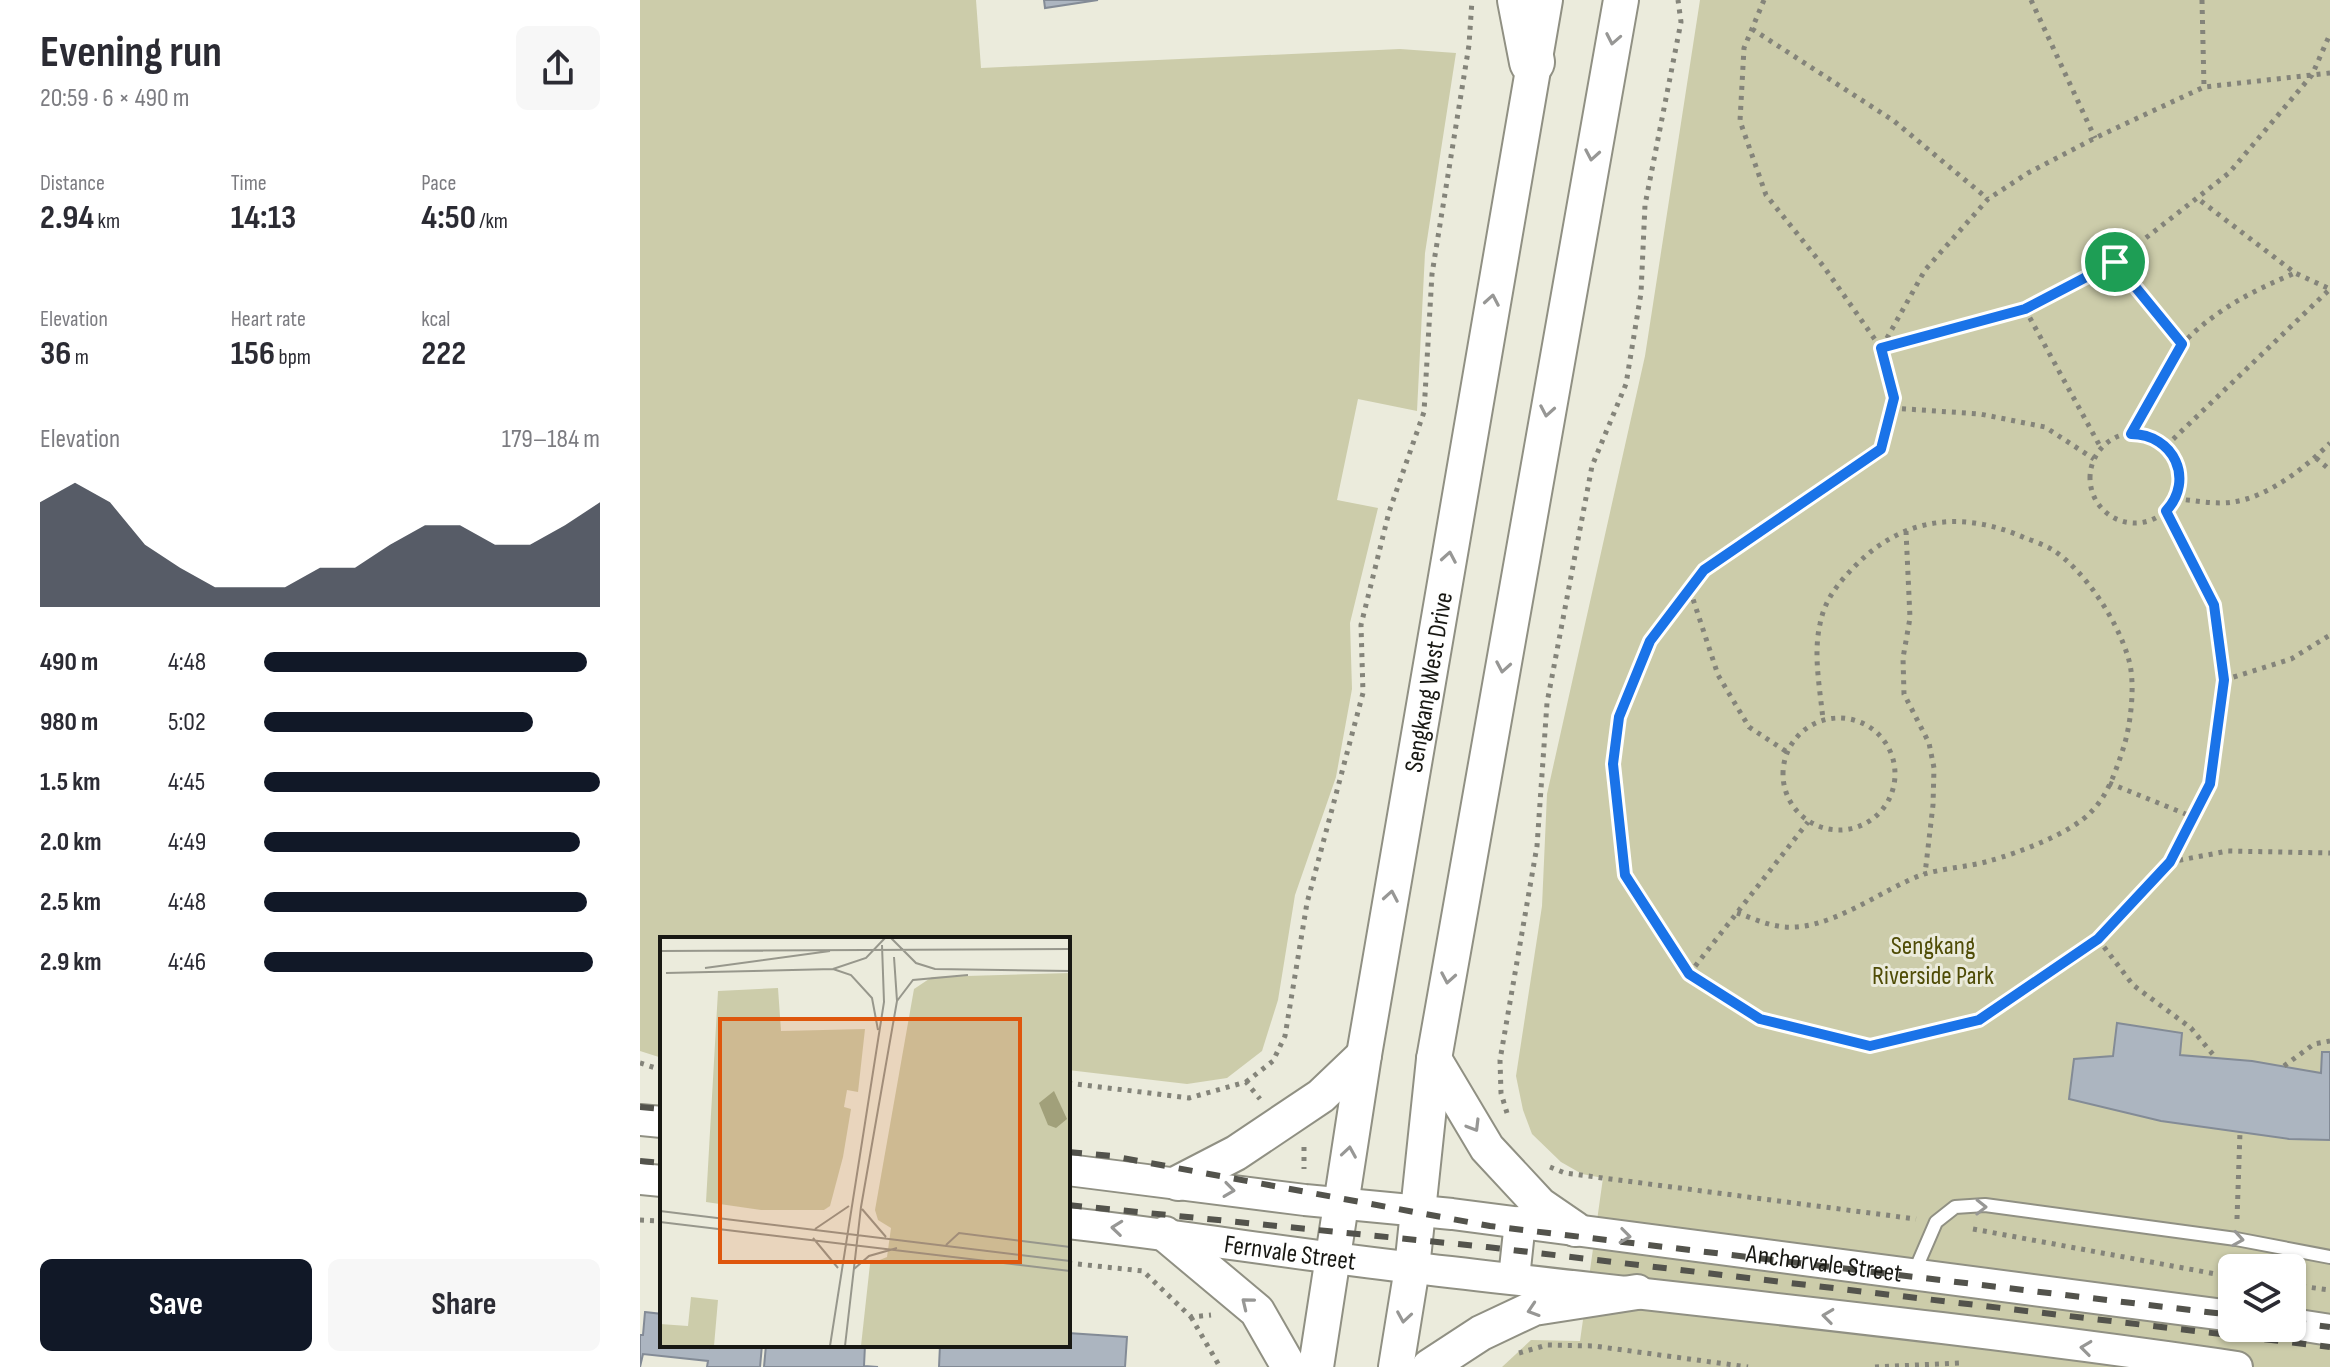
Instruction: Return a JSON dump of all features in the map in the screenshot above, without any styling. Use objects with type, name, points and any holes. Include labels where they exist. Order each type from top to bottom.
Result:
[{"type":"highway","points":[[1520,0],[1532,62]]},
{"type":"main road","name":"Sengkang West Drive","points":[[1316,1367],[1364,1055],[1545,0]]},
{"type":"main road","points":[[1396,1367],[1412,1268],[1434,1059],[1621,0]]},
{"type":"main road","points":[[1178,1183],[1236,1153],[1321,1096],[1364,1055]]},
{"type":"main road","points":[[1434,1059],[1487,1148],[1540,1205],[1575,1229]]},
{"type":"main road","points":[[1165,1234],[1257,1311],[1289,1367]]},
{"type":"main road","points":[[1429,1367],[1481,1333],[1534,1308],[1637,1292]]},
{"type":"street","points":[[640,1120],[660,1122]]},
{"type":"street","name":"Fernvale Street","points":[[1070,1170],[1417,1211]]},
{"type":"street","points":[[640,1179],[660,1181]]},
{"type":"street","name":"Anchorvale Street","points":[[1417,1211],[2218,1314]]},
{"type":"street","points":[[1514,1278],[1520,1222]]},
{"type":"street","name":"Fernvale Street","points":[[1070,1223],[1412,1268],[1514,1278]]},
{"type":"street","name":"Anchorvale Street","points":[[1514,1278],[2237,1367]]},
{"type":"street","points":[[2306,1326],[2330,1330]]},
{"type":"lane","points":[[1914,1273],[1936,1222],[1955,1207],[1985,1205],[2236,1239],[2330,1257]]},
{"type":"path","points":[[1246,1082],[1273,1061],[1285,1036],[1307,903],[1363,693],[1361,625],[1389,512],[1424,412],[1432,274],[1469,45],[1472,0]]},
{"type":"path","points":[[1509,1120],[1501,1093],[1500,1060],[1537,846],[1547,703],[1592,466],[1626,384],[1641,293],[1645,205],[1681,22],[1678,0]]},
{"type":"path","points":[[1764,0],[1744,48],[1740,121],[1766,195],[1824,267],[1881,348],[1894,398],[1881,449],[1704,570],[1650,641],[1619,717],[1613,764],[1625,875],[1689,974],[1760,1019],[1870,1046],[1979,1020],[2098,939],[2170,862],[2210,784],[2224,680],[2214,605],[2166,511]]},
{"type":"path","points":[[2031,0],[2095,138]]},
{"type":"path","points":[[2202,0],[2204,87]]},
{"type":"path","points":[[1752,29],[1894,121],[1988,199]]},
{"type":"path","points":[[1881,348],[2025,309],[2115,262],[2229,173],[2312,75],[2330,34]]},
{"type":"path","points":[[1881,348],[1925,270],[1988,199],[2028,173],[2204,87],[2330,73]]},
{"type":"path","points":[[2166,446],[2330,289],[2295,273],[2197,198]]},
{"type":"path","points":[[2115,262],[2182,344]]},
{"type":"path","points":[[2131,434],[2182,344],[2206,320],[2242,297],[2295,273]]},
{"type":"path","points":[[2025,309],[2101,448]]},
{"type":"path","points":[[1892,408],[1980,414],[2045,427],[2094,459]]},
{"type":"path","points":[[2131,434],[2150,436],[2166,446],[2173,453],[2180,471],[2176,499],[2166,511],[2138,524],[2127,523],[2108,514],[2094,499],[2091,489],[2091,468],[2101,448],[2115,438],[2131,434]]},
{"type":"path","points":[[2176,499],[2232,502],[2259,493],[2316,458],[2330,443]]},
{"type":"path","points":[[2316,458],[2330,470]]},
{"type":"path","points":[[1737,913],[1779,927],[1815,923],[1853,909],[1925,874],[1970,867],[2018,853],[2055,835],[2092,811],[2116,772],[2132,721],[2129,660],[2110,612],[2083,579],[2053,550],[1998,526],[1964,520],[1929,523],[1906,531],[1868,553],[1838,583],[1826,603],[1820,622],[1817,657],[1823,720]]},
{"type":"path","points":[[1906,531],[1910,618],[1903,658],[1904,694],[1929,743],[1934,768],[1925,874]]},
{"type":"path","points":[[1689,589],[1718,675],[1749,727],[1787,752]]},
{"type":"path","points":[[2224,680],[2291,659],[2330,635]]},
{"type":"path","points":[[1823,720],[1855,720],[1882,737],[1896,766],[1896,783],[1882,812],[1870,822],[1855,829],[1839,831],[1823,828],[1808,822],[1796,811],[1783,783],[1787,752],[1802,732],[1823,720]]},
{"type":"path","points":[[2109,783],[2193,817]]},
{"type":"path","points":[[1689,974],[1808,822]]},
{"type":"path","points":[[2170,862],[2228,851],[2330,853]]},
{"type":"path","points":[[2098,939],[2133,985],[2191,1028],[2215,1057]]},
{"type":"path","points":[[2284,1066],[2314,1044],[2330,1041]]},
{"type":"path","points":[[640,1063],[660,1069]]},
{"type":"path","points":[[2236,1239],[2240,1132]]},
{"type":"path","points":[[1542,1164],[1565,1173],[1936,1222],[2218,1274]]},
{"type":"path","points":[[640,1220],[660,1221]]},
{"type":"path","points":[[2306,1287],[2330,1290]]},
{"type":"path","points":[[1191,1317],[1220,1367]]},
{"type":"green space","points":[[640,0],[976,0],[981,68],[1400,49],[1456,53],[1425,253],[1417,411],[1358,399],[1337,500],[1378,508],[1350,623],[1352,689],[1336,777],[1295,895],[1278,1000],[1262,1051],[1227,1078],[1187,1084],[1070,1070],[1070,937],[660,937],[660,1057],[640,1051]]},
{"type":"green space","name":"Sengkang Riverside Park","points":[[1700,0],[2330,0],[2330,1367],[1502,1367],[1531,1340],[1580,1341],[1603,1178],[1582,1174],[1561,1162],[1532,1134],[1516,1076],[1542,906],[1547,794],[1645,356]]},
{"type":"building","points":[[1044,0],[1098,0],[1045,8]]},
{"type":"building","points":[[2117,1023],[2182,1033],[2180,1055],[2252,1061],[2321,1073],[2322,1052],[2330,1052],[2330,1140],[2289,1139],[2161,1121],[2069,1099],[2074,1059],[2113,1056]]},
{"type":"building","points":[[645,1312],[660,1314],[660,1347],[762,1347],[760,1367],[707,1367],[708,1361],[643,1354],[640,1367],[640,1335],[643,1335]]},
{"type":"building","points":[[1070,1333],[1127,1337],[1125,1367],[939,1367],[940,1347],[1070,1347]]},
{"type":"building","points":[[766,1347],[865,1347],[864,1366],[878,1367],[764,1367]]},
{"type":"railway","points":[[640,1107],[660,1109]]},
{"type":"railway","points":[[1070,1152],[1112,1156],[1490,1226],[2218,1313]]},
{"type":"railway","points":[[640,1161],[660,1163]]},
{"type":"railway","points":[[1070,1205],[1487,1247],[2330,1347]]},
{"type":"railway","points":[[2306,1324],[2330,1327]]},
{"type":"route","points":[[2115,262],[2182,344],[2131,434],[2159,440],[2173,453],[2180,471],[2179,490],[2166,511],[2214,605],[2224,680],[2210,784],[2170,862],[2098,939],[1979,1020],[1870,1046],[1760,1019],[1689,974],[1625,875],[1613,764],[1619,717],[1650,641],[1704,570],[1881,449],[1894,398],[1881,348],[2025,309],[2115,262]]}]
